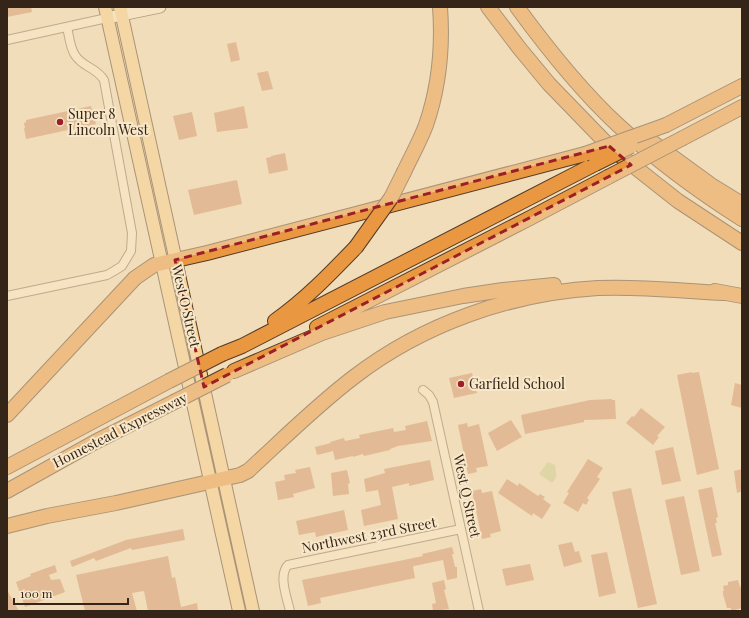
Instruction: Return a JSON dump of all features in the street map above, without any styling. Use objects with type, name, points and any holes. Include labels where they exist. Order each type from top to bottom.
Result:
[{"type":"highway","points":[[222,354],[272,323],[298,304],[356,247],[391,198],[425,127],[435,92],[441,47],[442,27],[440,7]]},
{"type":"highway","points":[[488,7],[520,49],[550,84],[612,149],[678,201],[742,243]]},
{"type":"highway","points":[[516,7],[548,49],[585,92],[617,125],[676,174],[708,197],[742,218]]},
{"type":"highway","points":[[548,49],[632,126],[711,185],[742,204]]},
{"type":"highway","points":[[7,416],[135,278],[150,267],[585,154],[666,125],[742,86]]},
{"type":"highway","points":[[230,373],[742,107]]},
{"type":"highway","points":[[222,354],[242,346],[595,164],[656,132],[666,125]]},
{"type":"highway","points":[[230,373],[308,339],[362,319],[385,312],[462,296],[536,286],[594,284],[656,285],[691,288],[742,296]]},
{"type":"highway","points":[[7,526],[47,516],[116,503],[240,475],[248,471],[331,396],[378,360],[430,331],[458,319],[511,302],[570,291],[626,288],[724,293]]},
{"type":"highway","name":"Homestead Expressway","points":[[7,467],[222,354]]},
{"type":"highway","name":"Homestead Expressway","points":[[7,491],[95,442],[230,373]]},
{"type":"main road","name":"West O Street","points":[[121,11],[253,611]]},
{"type":"main road","name":"West O Street","points":[[106,12],[239,611]]},
{"type":"street","points":[[7,40],[68,27],[106,12],[160,7]]},
{"type":"street","points":[[7,296],[107,275],[122,266],[131,251],[132,233],[104,80],[97,71],[80,61],[75,56],[68,27]]},
{"type":"street","name":"West Q Street","points":[[423,390],[429,395],[433,402],[479,611]]},
{"type":"street","name":"Northwest 23rd Street","points":[[290,611],[283,578],[284,570],[288,565],[461,529]]},
{"type":"highlighted area","points":[[609,146],[631,165],[204,387],[175,260]]},
{"type":"green space","points":[[548,462],[555,465],[556,477],[552,483],[539,474]]},
{"type":"green space","points":[[221,488],[248,611],[246,611],[244,606],[233,562],[233,550],[223,520],[217,489]]},
{"type":"building","points":[[7,7],[31,7],[32,12],[7,17]]},
{"type":"building","points":[[236,42],[240,60],[231,62],[227,44]]},
{"type":"building","points":[[268,71],[273,89],[262,91],[257,73]]},
{"type":"building","name":"Super 8 Lincoln West","points":[[91,106],[96,124],[26,139],[24,123],[26,120]]},
{"type":"building","points":[[244,106],[248,128],[217,132],[214,113]]},
{"type":"building","points":[[192,112],[197,136],[179,140],[173,116]]},
{"type":"building","points":[[285,153],[288,170],[269,174],[266,158]]},
{"type":"building","points":[[237,180],[242,204],[194,215],[188,190]]},
{"type":"building","points":[[699,372],[719,469],[697,475],[677,375]]},
{"type":"building","points":[[472,373],[477,393],[454,398],[449,378]]},
{"type":"building","points":[[735,383],[742,385],[742,408],[731,405]]},
{"type":"building","points":[[590,400],[615,400],[616,419],[584,420],[584,422],[525,434],[521,415]]},
{"type":"building","points":[[641,408],[665,427],[657,436],[659,437],[653,445],[626,423],[632,416],[634,417]]},
{"type":"building","points":[[511,420],[522,437],[497,451],[488,433]]},
{"type":"building","points":[[427,421],[432,441],[398,446],[390,450],[364,456],[363,454],[335,460],[333,451],[317,455],[315,447],[331,443],[330,442],[344,438],[345,441],[360,438],[359,435],[393,428],[394,432],[406,430],[405,426]]},
{"type":"building","points":[[467,423],[468,427],[479,424],[488,466],[476,468],[477,472],[468,474],[458,425]]},
{"type":"building","points":[[673,447],[681,481],[662,485],[655,451]]},
{"type":"building","points":[[588,459],[603,468],[597,477],[600,479],[587,498],[589,500],[586,505],[583,503],[578,512],[563,503],[569,493],[567,492]]},
{"type":"building","points":[[430,460],[434,480],[409,486],[409,483],[392,487],[398,519],[364,526],[361,510],[381,505],[378,490],[366,492],[364,479],[385,473],[384,469]]},
{"type":"building","points":[[310,467],[315,488],[293,494],[294,497],[278,500],[275,482],[285,480],[284,475],[296,473],[295,470]]},
{"type":"building","points":[[742,469],[742,491],[737,493],[734,471]]},
{"type":"building","points":[[347,470],[350,483],[348,484],[349,494],[333,496],[331,473]]},
{"type":"building","points":[[507,479],[518,486],[519,483],[538,496],[540,494],[545,497],[543,499],[551,505],[542,519],[533,513],[532,516],[498,493]]},
{"type":"building","points":[[712,487],[718,517],[716,518],[717,523],[715,523],[722,555],[712,557],[698,490]]},
{"type":"building","points":[[631,488],[657,604],[638,608],[612,492]]},
{"type":"building","points":[[481,489],[482,493],[492,491],[501,531],[490,534],[491,537],[482,539],[472,491]]},
{"type":"building","points":[[684,496],[700,571],[681,575],[665,500]]},
{"type":"building","points":[[344,510],[348,530],[316,537],[315,532],[299,535],[296,521]]},
{"type":"building","points":[[183,529],[185,540],[132,550],[131,548],[96,561],[94,558],[72,567],[70,561],[126,540]]},
{"type":"building","points":[[572,542],[575,552],[579,551],[582,562],[564,567],[558,545]]},
{"type":"building","points":[[452,547],[455,567],[457,567],[457,578],[447,580],[443,560],[414,566],[415,578],[320,598],[321,603],[308,606],[302,580],[423,556],[422,554]]},
{"type":"building","points":[[607,552],[616,593],[599,597],[591,555]]},
{"type":"building","points":[[168,556],[172,578],[175,577],[181,607],[197,603],[198,611],[148,611],[144,591],[132,593],[137,611],[85,611],[76,575]]},
{"type":"building","points":[[530,564],[534,580],[506,586],[502,569]]},
{"type":"building","points":[[55,565],[57,572],[49,575],[51,580],[60,579],[65,592],[25,607],[16,582],[31,576],[30,574]]},
{"type":"building","points":[[444,580],[446,589],[444,590],[449,609],[433,611],[432,604],[436,603],[432,583]]},
{"type":"building","points":[[738,580],[740,587],[742,586],[742,608],[731,611],[731,608],[727,608],[723,594],[723,586],[728,585],[728,582]]},
{"type":"building","points":[[7,590],[16,606],[19,611],[7,611]]},
{"type":"place","name":"Super 8 Lincoln West","points":[[60,122]]},
{"type":"place","name":"Garfield School","points":[[461,384]]}]
